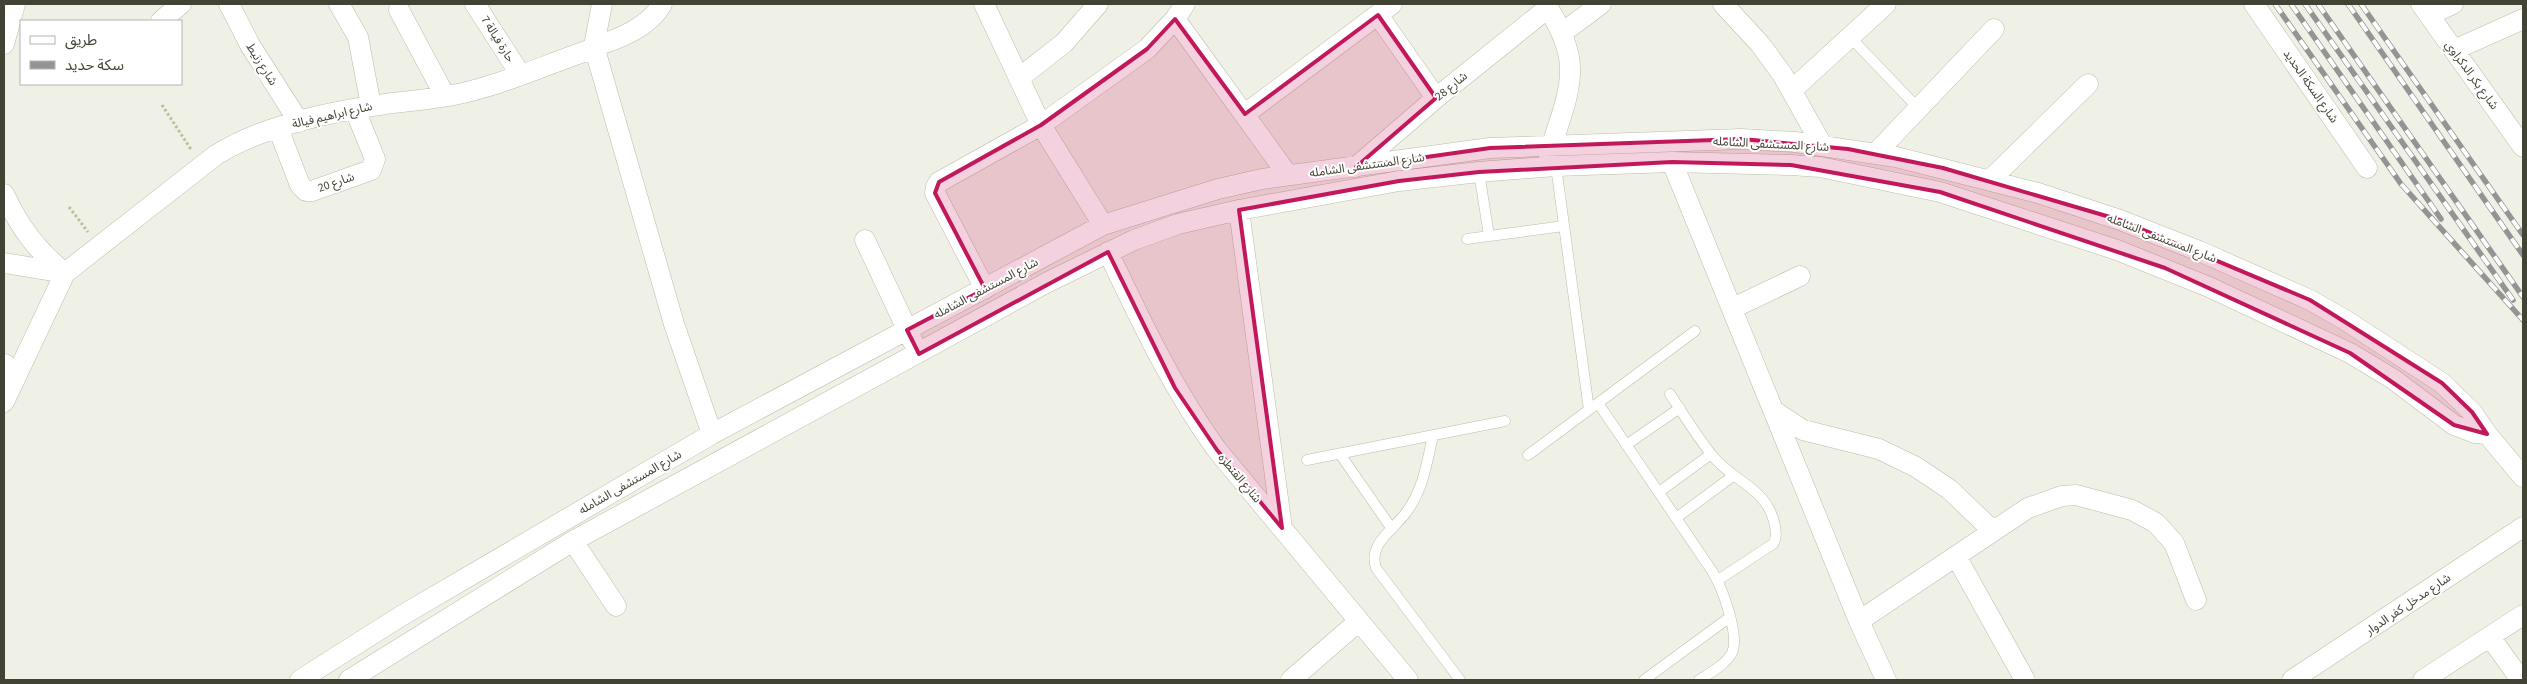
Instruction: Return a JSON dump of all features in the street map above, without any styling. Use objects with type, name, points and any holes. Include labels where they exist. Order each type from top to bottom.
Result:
[{"type":"street","points":[[4,44],[15,4]]},
{"type":"street","points":[[162,20],[181,4]]},
{"type":"street","name":"شارع زنيط","points":[[229,4],[250,45],[299,122]]},
{"type":"street","points":[[339,4],[358,37],[363,108]]},
{"type":"street","name":"حارة فيالة 7","points":[[476,4],[520,74]]},
{"type":"street","points":[[602,4],[594,46],[674,324],[712,434]]},
{"type":"street","name":"شارع ابراهيم فيالة","points":[[4,402],[8,366],[65,272],[202,167],[243,140],[299,122],[363,108],[445,96],[492,86],[520,74],[589,50],[594,46],[613,41],[648,19],[662,4]]},
{"type":"street","points":[[984,4],[1041,125],[1103,226]]},
{"type":"street","points":[[1019,78],[1064,42],[1098,4]]},
{"type":"street","points":[[1562,33],[1601,4]]},
{"type":"street","points":[[1723,4],[1760,44],[1792,90],[1822,145]]},
{"type":"street","points":[[1792,90],[1886,4]]},
{"type":"street","name":"شارع السكة الحديد","points":[[2254,4],[2368,168]]},
{"type":"street","points":[[2425,9],[2453,4]]},
{"type":"street","points":[[1547,6],[1562,33],[1570,68],[1565,99],[1552,144],[1551,166]]},
{"type":"street","name":"شارع 28","points":[[1356,167],[1547,6]]},
{"type":"street","points":[[1245,114],[1385,9],[1436,98]]},
{"type":"street","name":"شارع بكر الدكراوي","points":[[2425,9],[2523,147]]},
{"type":"street","points":[[399,10],[445,96]]},
{"type":"street","points":[[985,288],[936,193],[936,187],[939,182],[1041,125],[1147,49],[1180,11],[1245,114],[1288,175]]},
{"type":"street","points":[[2454,50],[2523,18]]},
{"type":"street","points":[[1875,154],[1994,29]]},
{"type":"street","points":[[1991,180],[2088,84]]},
{"type":"street","name":"شارع 20","points":[[278,128],[300,185],[306,191],[312,190],[370,170],[374,166],[375,159],[363,108]]},
{"type":"street","name":"شارع المستشفى الشامله","points":[[300,680],[401,616],[712,434],[1103,226],[1218,188],[1288,175],[1490,148],[1552,144],[1742,140],[1822,145],[1875,154],[1991,180],[2120,220],[2310,300],[2380,341],[2442,384],[2472,412],[2487,434],[2523,477]]},
{"type":"street","points":[[1672,162],[1859,621],[1886,680]]},
{"type":"street","name":"شارع المستشفى الشامله","points":[[349,680],[574,541],[1046,283],[1108,252],[1178,224],[1239,210],[1390,183],[1479,172],[1551,166],[1672,162],[1820,167],[1940,192],[2166,268],[2306,331],[2350,353],[2392,379],[2454,425],[2475,433],[2487,434]]},
{"type":"street","points":[[4,194],[18,224],[37,248],[65,272]]},
{"type":"street","points":[[1239,210],[1282,528]]},
{"type":"street","points":[[865,240],[919,354]]},
{"type":"street","name":"شارع القنطره","points":[[1108,252],[1179,395],[1216,450],[1408,680]]},
{"type":"street","points":[[4,263],[65,272]]},
{"type":"street","points":[[1733,308],[1800,276]]},
{"type":"street","points":[[1774,411],[1808,432],[1879,449],[1916,467],[1948,489],[1994,531]]},
{"type":"street","points":[[1859,621],[2028,508],[2062,496],[2076,495],[2132,510],[2156,523],[2170,538],[2196,600]]},
{"type":"street","name":"شارع مدخل كفر الدوار","points":[[2292,680],[2523,527]]},
{"type":"street","points":[[574,541],[616,606]]},
{"type":"street","points":[[1956,556],[2025,680]]},
{"type":"street","points":[[2423,680],[2523,615]]},
{"type":"street","points":[[1291,680],[1359,621]]},
{"type":"street","points":[[2490,636],[2521,680]]},
{"type":"lane","points":[[1850,37],[1918,108]]},
{"type":"lane","points":[[1551,166],[1564,226],[1593,406],[1626,445],[1718,580],[1730,616],[1733,649],[1724,663],[1699,680]]},
{"type":"lane","points":[[1479,172],[1489,236]]},
{"type":"lane","points":[[1467,239],[1564,226]]},
{"type":"lane","points":[[1528,455],[1694,331]]},
{"type":"lane","points":[[1670,394],[1711,454],[1733,476],[1764,498],[1773,517],[1776,537],[1770,546],[1718,580]]},
{"type":"lane","points":[[1626,445],[1680,408]]},
{"type":"lane","points":[[1307,460],[1505,421]]},
{"type":"lane","points":[[1433,435],[1421,488],[1407,512],[1377,545],[1374,561],[1376,568],[1460,680]]},
{"type":"lane","points":[[1340,454],[1392,529]]},
{"type":"lane","points":[[1659,492],[1711,454]]},
{"type":"lane","points":[[1676,518],[1733,476]]},
{"type":"lane","points":[[1645,680],[1730,616]]},
{"type":"path","points":[[162,105],[202,167]]},
{"type":"path","points":[[68,207],[99,246]]},
{"type":"highlighted area","points":[[1378,15],[1436,98],[1356,167],[1490,148],[1742,139],[1848,149],[1943,168],[2120,220],[2310,300],[2442,383],[2472,412],[2487,434],[2454,425],[2350,353],[2165,268],[1940,192],[1791,165],[1672,162],[1479,172],[1399,181],[1239,210],[1282,528],[1217,450],[1175,388],[1108,252],[919,354],[907,330],[985,289],[935,193],[939,182],[1041,125],[1147,49],[1175,19],[1245,114]]},
{"type":"railway","points":[[2275,4],[2401,184],[2523,320]]},
{"type":"railway","points":[[2291,4],[2441,219]]},
{"type":"railway","points":[[2305,4],[2513,300]]},
{"type":"railway","points":[[2318,4],[2523,297]]},
{"type":"railway","points":[[2348,4],[2523,255]]},
{"type":"railway","points":[[2361,4],[2523,235]]}]
